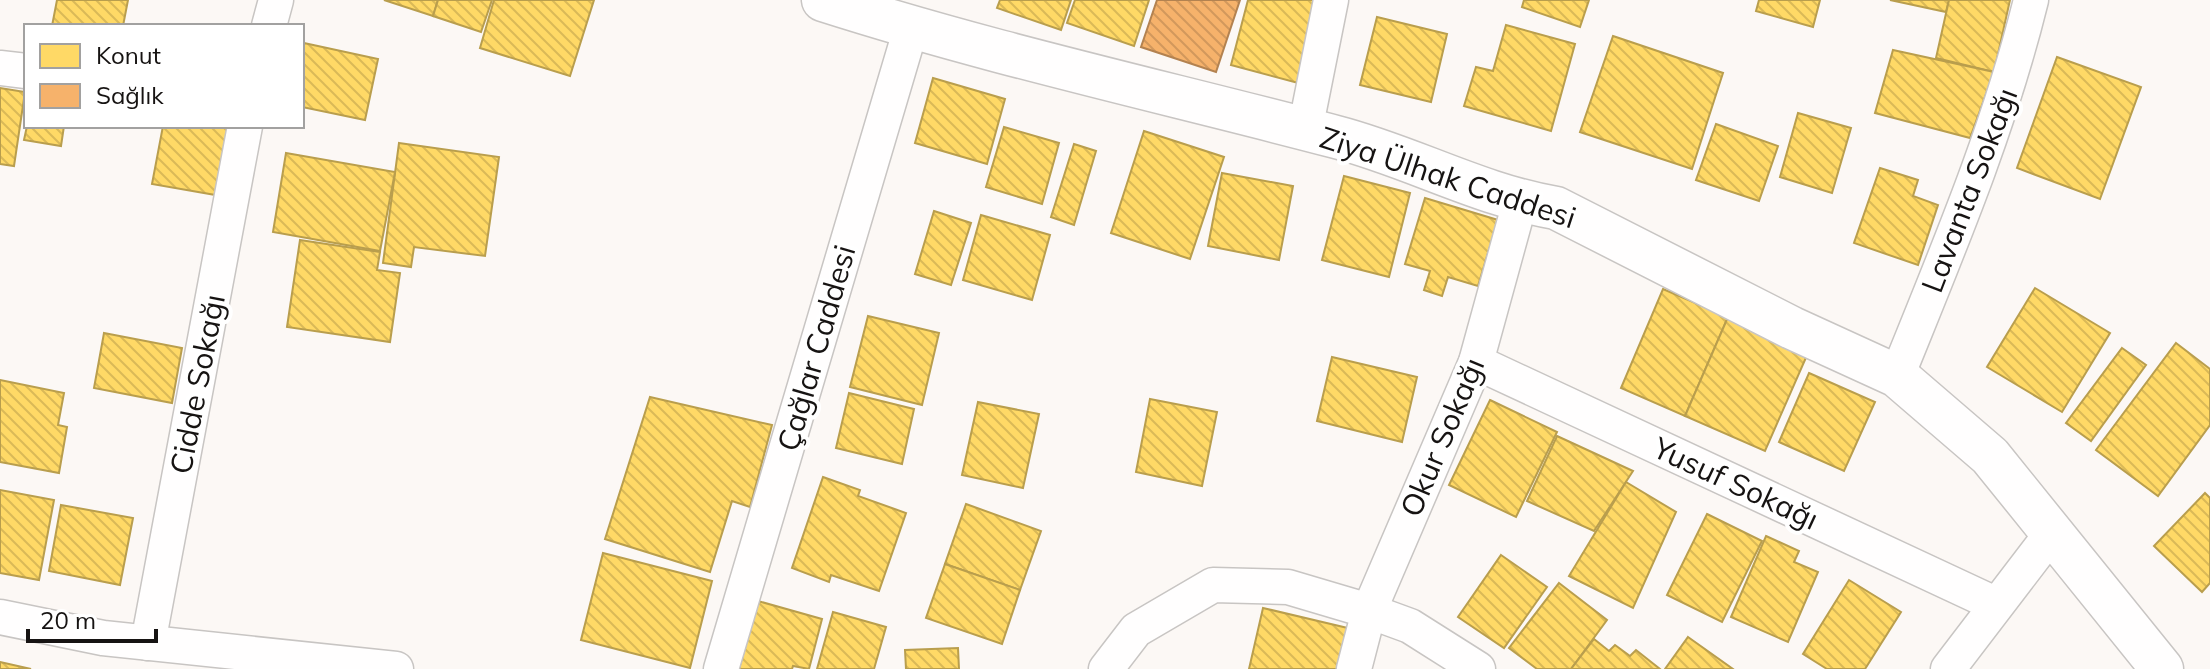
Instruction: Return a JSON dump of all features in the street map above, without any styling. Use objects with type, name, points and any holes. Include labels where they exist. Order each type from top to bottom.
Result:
[{"type":"street","points":[[270,24],[276,0]]},
{"type":"street","name":"Ziya Ülhak Caddesi","points":[[823,0],[911,28],[1338,137],[1520,202],[1556,208],[1792,328],[1897,376],[1990,456],[2162,669]]},
{"type":"street","points":[[1305,130],[1331,0]]},
{"type":"street","name":"Lavanta Sokağı","points":[[1897,376],[1970,196],[2013,72],[2031,0]]},
{"type":"street","name":"Çağlar Caddesi","points":[[721,669],[911,28]]},
{"type":"street","points":[[0,68],[24,71]]},
{"type":"street","name":"Cidde Sokağı","points":[[148,643],[245,128]]},
{"type":"street","name":"Okur Sokağı","points":[[1354,669],[1369,611],[1476,362],[1520,202]]},
{"type":"street","name":"Yusuf Sokağı","points":[[1476,362],[1995,604]]},
{"type":"street","points":[[1948,669],[2052,533]]},
{"type":"street","points":[[1106,669],[1136,630],[1213,585],[1288,587],[1369,611],[1410,626],[1478,669]]},
{"type":"street","points":[[0,617],[103,638],[396,669]]},
{"type":"building: Konut","points":[[57,0],[128,0],[123,24],[52,24]]},
{"type":"building: Konut","points":[[384,0],[438,0],[433,16]]},
{"type":"building: Konut","points":[[438,0],[492,0],[481,32],[433,16]]},
{"type":"building: Konut","points":[[494,0],[594,0],[570,76],[480,48]]},
{"type":"building: Konut","points":[[1000,0],[1071,0],[1061,30],[997,8]]},
{"type":"building: Konut","points":[[1075,0],[1149,0],[1134,46],[1067,23]]},
{"type":"building: Konut","points":[[1248,0],[1322,0],[1302,84],[1231,65]]},
{"type":"building: Konut","points":[[1524,0],[1589,0],[1580,27],[1522,7]]},
{"type":"building: Konut","points":[[1759,0],[1820,0],[1813,27],[1756,11]]},
{"type":"building: Konut","points":[[1890,0],[1949,0],[1946,12]]},
{"type":"building: Konut","points":[[1949,0],[2010,0],[1994,72],[1936,58]]},
{"type":"building: Konut","points":[[1377,17],[1447,34],[1431,102],[1360,85]]},
{"type":"building: Konut","points":[[1506,25],[1575,44],[1551,131],[1464,106],[1476,67],[1493,71]]},
{"type":"building: Konut","points":[[1613,36],[1723,73],[1692,169],[1580,132]]},
{"type":"building: Konut","points":[[304,43],[378,59],[365,120],[304,107]]},
{"type":"building: Konut","points":[[1893,50],[1994,72],[1970,138],[1875,113]]},
{"type":"building: Konut","points":[[2057,57],[2141,87],[2100,199],[2017,168]]},
{"type":"building: Konut","points":[[933,78],[1005,99],[987,164],[915,143]]},
{"type":"building: Konut","points":[[0,88],[24,92],[14,166],[0,164]]},
{"type":"building: Konut","points":[[1798,113],[1851,128],[1832,193],[1780,177]]},
{"type":"building: Konut","points":[[1716,124],[1778,146],[1759,201],[1696,180]]},
{"type":"building: Konut","points":[[1004,127],[1059,143],[1042,204],[986,187]]},
{"type":"building: Konut","points":[[27,128],[64,128],[61,146],[24,140]]},
{"type":"building: Konut","points":[[163,128],[240,128],[227,197],[152,184]]},
{"type":"building: Konut","points":[[1144,131],[1224,157],[1190,259],[1111,233]]},
{"type":"building: Konut","points":[[399,143],[499,157],[485,256],[414,247],[411,267],[383,263]]},
{"type":"building: Konut","points":[[1074,144],[1096,151],[1074,225],[1051,217]]},
{"type":"building: Konut","points":[[286,153],[395,172],[380,251],[273,232]]},
{"type":"building: Konut","points":[[1880,168],[1918,180],[1913,196],[1938,205],[1918,265],[1854,243]]},
{"type":"building: Konut","points":[[1222,173],[1293,186],[1279,260],[1208,246]]},
{"type":"building: Konut","points":[[1344,176],[1410,193],[1389,277],[1322,260]]},
{"type":"building: Konut","points":[[1425,198],[1498,220],[1478,286],[1448,277],[1442,296],[1424,290],[1430,271],[1405,264]]},
{"type":"building: Konut","points":[[934,211],[971,223],[951,285],[915,274]]},
{"type":"building: Konut","points":[[981,215],[1050,235],[1032,300],[963,280]]},
{"type":"building: Konut","points":[[300,240],[380,252],[377,270],[400,273],[390,342],[287,327]]},
{"type":"building: Konut","points":[[2035,288],[2110,333],[2062,412],[1987,367]]},
{"type":"building: Konut","points":[[1663,289],[1728,317],[1685,416],[1621,388]]},
{"type":"building: Konut","points":[[868,316],[939,333],[922,405],[850,387]]},
{"type":"building: Konut","points":[[1728,317],[1808,353],[1765,451],[1685,416]]},
{"type":"building: Konut","points":[[104,333],[182,348],[172,403],[94,388]]},
{"type":"building: Konut","points":[[2176,343],[2210,369],[2210,425],[2158,496],[2096,450]]},
{"type":"building: Konut","points":[[2122,348],[2146,365],[2091,441],[2066,423]]},
{"type":"building: Konut","points":[[1332,357],[1417,377],[1402,442],[1317,421]]},
{"type":"building: Konut","points":[[1809,373],[1875,402],[1844,471],[1779,442]]},
{"type":"building: Konut","points":[[0,380],[64,393],[58,425],[67,427],[59,473],[0,462]]},
{"type":"building: Konut","points":[[849,393],[914,409],[902,464],[836,448]]},
{"type":"building: Konut","points":[[650,397],[772,425],[750,507],[732,501],[710,572],[605,539]]},
{"type":"building: Konut","points":[[1150,399],[1217,412],[1202,486],[1136,472]]},
{"type":"building: Konut","points":[[1490,400],[1557,432],[1516,517],[1449,485]]},
{"type":"building: Konut","points":[[978,402],[1039,414],[1023,488],[962,475]]},
{"type":"building: Konut","points":[[1557,436],[1633,471],[1594,531],[1527,501]]},
{"type":"building: Konut","points":[[823,477],[860,490],[858,496],[906,513],[879,591],[831,575],[829,582],[792,568]]},
{"type":"building: Konut","points":[[1626,482],[1676,512],[1633,608],[1569,576]]},
{"type":"building: Konut","points":[[0,490],[54,500],[39,580],[0,573]]},
{"type":"building: Konut","points":[[2205,493],[2210,498],[2210,583],[2202,592],[2154,546]]},
{"type":"building: Konut","points":[[966,504],[1041,531],[1020,590],[945,564]]},
{"type":"building: Konut","points":[[61,505],[133,518],[120,585],[49,571]]},
{"type":"building: Konut","points":[[1707,514],[1762,541],[1722,622],[1667,595]]},
{"type":"building: Konut","points":[[1766,536],[1799,551],[1794,562],[1818,572],[1788,642],[1731,617]]},
{"type":"building: Konut","points":[[603,553],[712,581],[690,668],[581,640]]},
{"type":"building: Konut","points":[[1501,555],[1547,587],[1504,648],[1458,617]]},
{"type":"building: Konut","points":[[945,564],[1020,590],[1002,644],[926,618]]},
{"type":"building: Konut","points":[[1849,580],[1901,612],[1865,669],[1827,669],[1803,654]]},
{"type":"building: Konut","points":[[1559,583],[1607,620],[1571,669],[1537,669],[1509,648]]},
{"type":"building: Konut","points":[[758,601],[822,619],[809,669],[793,666],[792,669],[739,669]]},
{"type":"building: Konut","points":[[1263,608],[1352,629],[1342,669],[1249,669]]},
{"type":"building: Konut","points":[[833,612],[886,627],[874,669],[817,669]]},
{"type":"building: Konut","points":[[1688,637],[1733,669],[1665,669]]},
{"type":"building: Konut","points":[[1594,639],[1609,651],[1615,645],[1630,656],[1636,650],[1660,669],[1571,669]]},
{"type":"building: Konut","points":[[958,648],[959,669],[906,669],[905,650]]},
{"type":"building: Konut","points":[[0,662],[31,669],[0,669]]},
{"type":"building: Sağlık","points":[[1157,0],[1240,0],[1216,72],[1141,47]]}]
